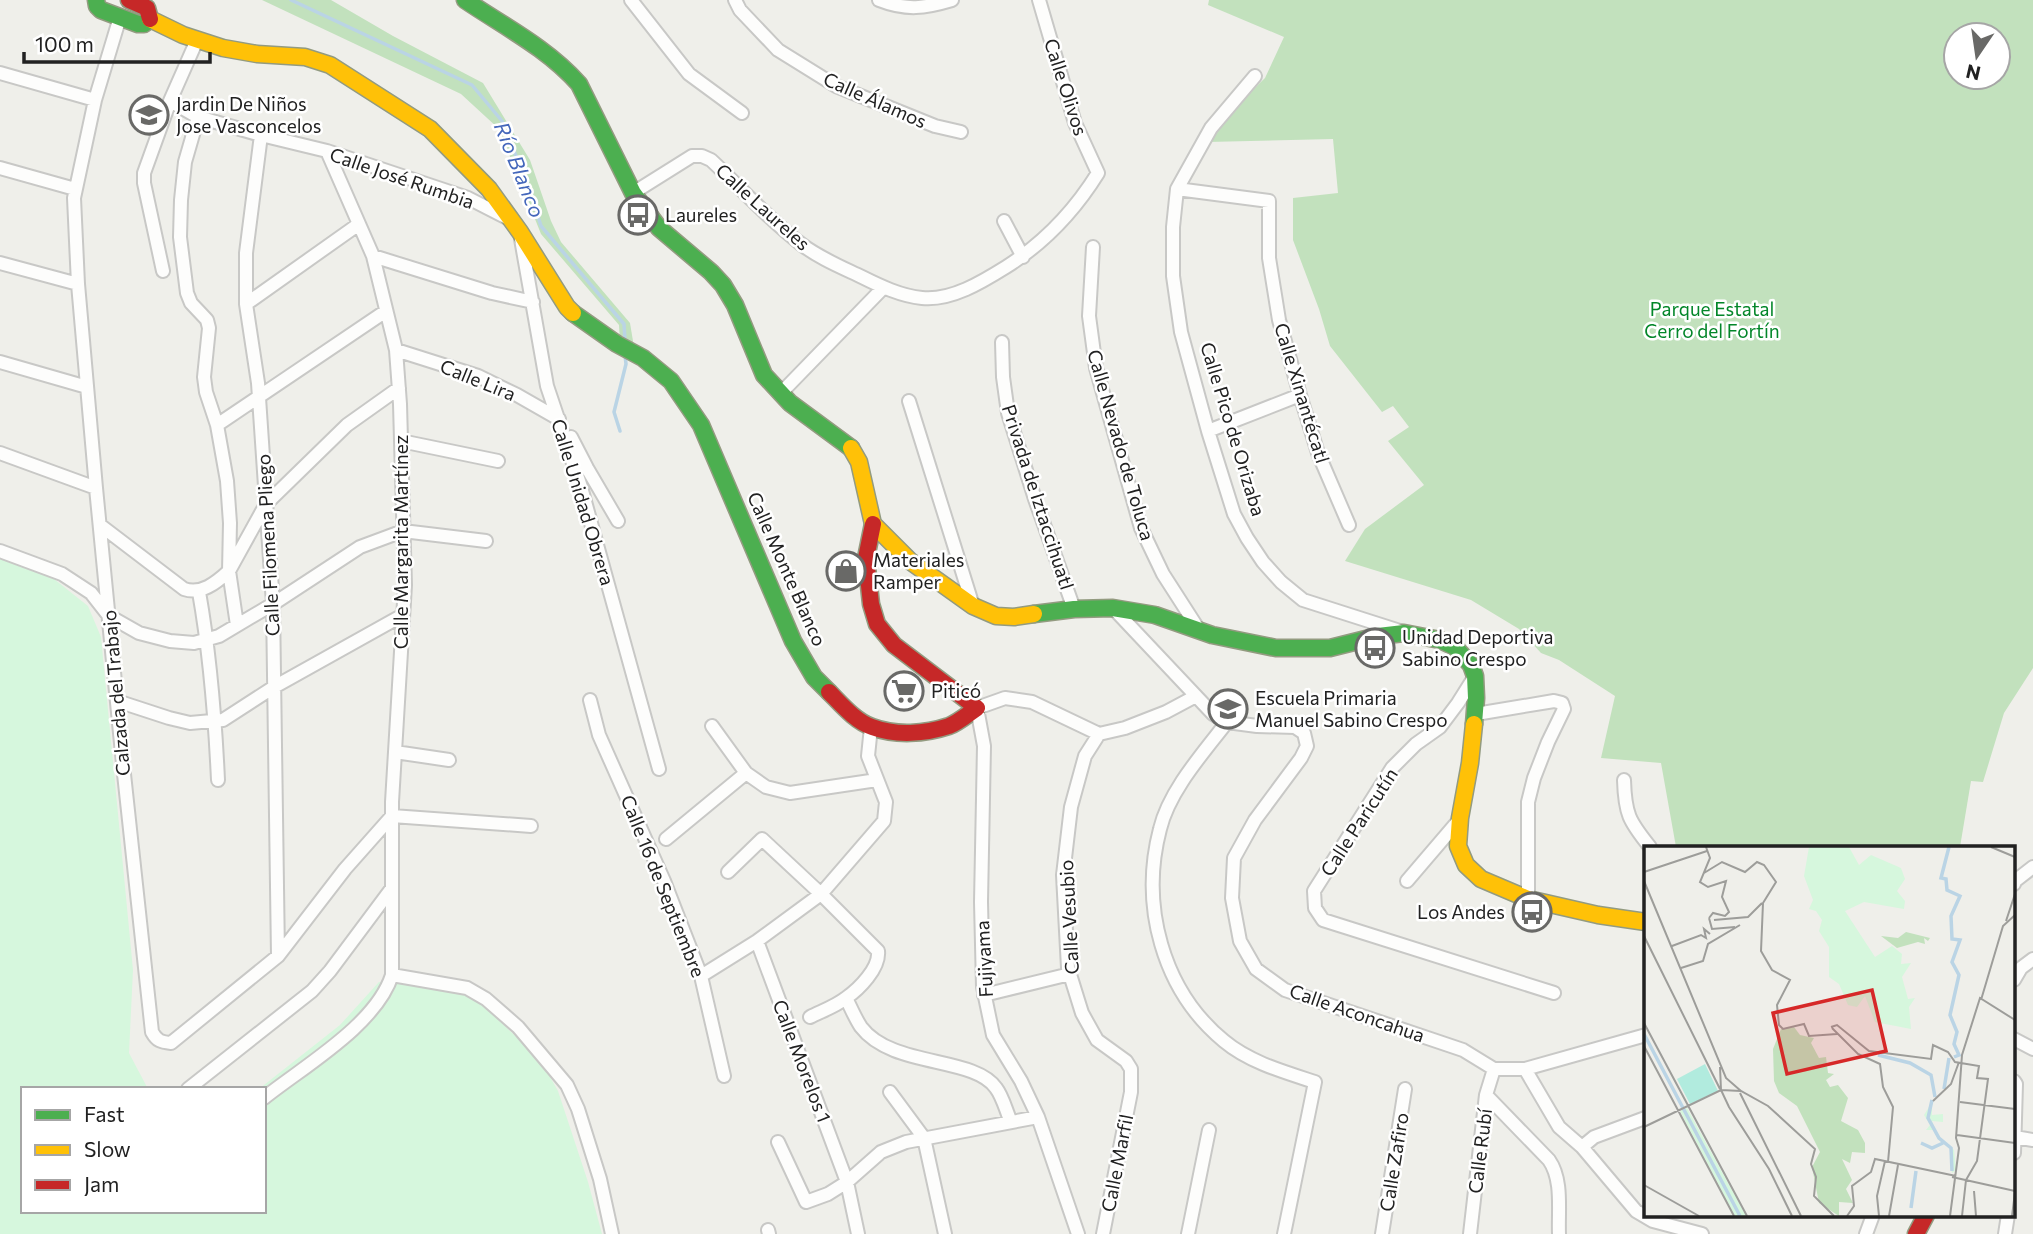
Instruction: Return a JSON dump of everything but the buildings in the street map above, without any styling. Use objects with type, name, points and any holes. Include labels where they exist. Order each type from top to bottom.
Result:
[{"type":"main road","points":[[96,0],[99,9],[141,24],[146,23],[151,13],[148,8],[129,0]]},
{"type":"main road","points":[[465,0],[553,56],[567,70],[579,84],[633,193],[659,228],[723,285],[735,305],[764,375],[780,394],[850,446],[859,462],[873,524],[866,558],[871,604],[877,624],[894,645],[977,708]]},
{"type":"main road","name":"Calle Monte Blanco","points":[[150,19],[197,40],[241,52],[305,57],[330,65],[430,129],[489,189],[516,226],[567,307],[581,320],[643,358],[671,381],[701,425],[793,641],[814,677],[849,712],[871,727],[921,733],[951,725],[977,708]]},
{"type":"main road","name":"Calle Pico de Orizaba","points":[[873,524],[910,561],[973,606],[996,616],[1014,617],[1074,609],[1113,608],[1156,615],[1212,635],[1276,648],[1330,648],[1378,636],[1404,633],[1440,640],[1455,648],[1471,665],[1475,676]]},
{"type":"main road","points":[[1475,676],[1476,714],[1458,846],[1466,865],[1482,879],[1528,900],[1644,922]]},
{"type":"main road","points":[[1916,1234],[1925,1216]]},
{"type":"street","points":[[631,0],[689,74],[742,113]]},
{"type":"street","name":"Calle Álamos","points":[[735,0],[740,10],[778,50],[835,86],[935,126],[961,132]]},
{"type":"street","points":[[879,0],[894,6],[925,8],[952,0]]},
{"type":"street","name":"Calle Olivos","points":[[1039,0],[1072,116],[1098,173]]},
{"type":"street","name":"Calzada del Trabajo","points":[[120,17],[95,100],[75,189],[78,284],[117,701],[152,1032],[156,1039],[171,1043],[278,957],[345,869],[392,816]]},
{"type":"street","points":[[163,271],[144,183],[145,173],[170,101],[197,40]]},
{"type":"street","points":[[0,74],[95,100]]},
{"type":"street","points":[[1177,189],[1211,128],[1255,76]]},
{"type":"street","name":"Calle José Rumbia","points":[[170,101],[198,117],[327,151],[468,198],[516,226]]},
{"type":"street","points":[[198,117],[185,162],[180,237],[187,293],[191,303],[207,320],[209,328],[204,377],[217,425],[227,481],[229,571],[237,625]]},
{"type":"street","name":"Calle Filomena Pliego","points":[[261,135],[246,253],[246,304],[259,396],[273,604],[278,957]]},
{"type":"street","name":"Calle Margarita Martínez","points":[[327,151],[373,256],[396,350],[399,388],[405,585],[392,816],[390,981]]},
{"type":"street","name":"Calle Laureles","points":[[633,193],[692,156],[702,156],[711,160],[801,244],[822,258],[883,288],[922,298],[953,295],[1023,257],[1050,234],[1098,173]]},
{"type":"street","points":[[0,168],[75,189]]},
{"type":"street","name":"Calle Xinantécatl","points":[[1177,189],[1269,201],[1269,258],[1279,320],[1318,453],[1349,525]]},
{"type":"street","name":"Calle Pico de Orizaba","points":[[1177,189],[1173,227],[1173,276],[1181,332],[1234,514],[1263,562],[1281,582],[1303,600],[1404,633]]},
{"type":"street","points":[[1004,221],[1023,257]]},
{"type":"street","points":[[246,304],[359,223]]},
{"type":"street","name":"Calle Unidad Obrera","points":[[516,226],[533,302],[547,386],[581,486],[660,769]]},
{"type":"street","name":"Calle Nevado de Toluca","points":[[1093,247],[1089,316],[1099,381],[1141,528],[1163,574],[1199,630]]},
{"type":"street","points":[[373,256],[492,293],[533,302]]},
{"type":"street","points":[[0,263],[78,284]]},
{"type":"street","points":[[780,394],[883,288]]},
{"type":"street","points":[[217,425],[386,311]]},
{"type":"street","name":"Privada de Iztaccihuatl","points":[[1002,342],[1008,413],[1074,609]]},
{"type":"street","name":"Calle Lira","points":[[396,350],[478,376],[558,419]]},
{"type":"street","points":[[0,362],[87,387]]},
{"type":"street","points":[[100,525],[184,589],[199,592],[229,571],[266,504],[347,425],[399,388]]},
{"type":"street","points":[[1208,432],[1300,395]]},
{"type":"street","points":[[909,401],[973,606]]},
{"type":"street","points":[[558,419],[566,426],[618,521]]},
{"type":"street","points":[[401,441],[498,461]]},
{"type":"street","points":[[0,453],[96,488]]},
{"type":"street","points":[[0,551],[62,574],[90,593],[109,616],[139,633],[170,641],[194,643],[219,636],[360,547],[403,531],[486,541]]},
{"type":"street","points":[[199,592],[208,640],[216,722],[218,780]]},
{"type":"street","points":[[1113,608],[1213,714],[1227,722],[1180,784],[1160,828],[1152,883],[1157,930],[1168,968],[1190,1006],[1224,1042],[1268,1067],[1315,1082],[1284,1234]]},
{"type":"street","points":[[117,701],[190,723],[216,722],[403,615]]},
{"type":"street","name":"Calle Paricutín","points":[[1475,676],[1440,727],[1416,744],[1392,768],[1314,891],[1315,908],[1323,920],[1554,993]]},
{"type":"street","points":[[977,708],[1004,698],[1032,702],[1099,734],[1125,728],[1166,712],[1196,696]]},
{"type":"street","name":"Calle 16 de Septiembre","points":[[590,701],[599,735],[664,881],[701,976],[724,1076]]},
{"type":"street","points":[[1476,714],[1554,701],[1562,704],[1564,709],[1534,778],[1528,802],[1528,900]]},
{"type":"street","name":"Fujiyama","points":[[977,708],[984,746],[981,902],[984,995],[993,1035],[1038,1117],[1078,1234]]},
{"type":"street","name":"Calle Aconcahua","points":[[1227,722],[1295,727],[1304,733],[1307,746],[1255,820],[1234,858],[1232,898],[1240,941],[1256,969],[1285,990],[1463,1050],[1494,1069]]},
{"type":"street","points":[[712,726],[747,773],[766,787],[790,793],[877,780]]},
{"type":"street","points":[[701,976],[821,894],[884,821],[886,802],[868,755],[871,727]]},
{"type":"street","name":"Calle Vesubio","points":[[1099,734],[1085,756],[1071,807],[1063,875],[1070,974],[1082,1013],[1097,1040],[1126,1061],[1131,1069],[1132,1092]]},
{"type":"street","points":[[395,752],[449,760]]},
{"type":"street","points":[[666,839],[747,773]]},
{"type":"street","points":[[1624,780],[1625,805],[1631,824],[1649,846]]},
{"type":"street","points":[[392,816],[531,826]]},
{"type":"street","points":[[1407,881],[1460,818]]},
{"type":"street","points":[[728,872],[762,839],[878,951],[877,963],[846,999],[810,1017]]},
{"type":"street","points":[[2016,882],[2033,867]]},
{"type":"street","points":[[191,1087],[312,991],[392,888]]},
{"type":"street","name":"Calle Morelos 1","points":[[757,940],[847,1182],[858,1234]]},
{"type":"street","points":[[2016,977],[2021,968],[2033,959]]},
{"type":"street","points":[[984,995],[1070,974]]},
{"type":"street","points":[[266,1096],[355,1028],[390,981],[467,988],[486,999],[518,1027],[567,1085],[579,1109],[600,1179],[612,1234]]},
{"type":"street","points":[[846,999],[862,1027],[894,1050],[968,1070],[989,1081],[997,1088],[1011,1122]]},
{"type":"street","points":[[1494,1069],[1525,1069],[1643,1040]]},
{"type":"street","points":[[2016,1040],[2033,1049]]},
{"type":"street","name":"Calle Rubí","points":[[1470,1234],[1486,1095],[1494,1069]]},
{"type":"street","points":[[1525,1069],[1559,1127],[1582,1147],[1641,1209]]},
{"type":"street","name":"Calle Zafiro","points":[[1382,1234],[1405,1089]]},
{"type":"street","points":[[890,1091],[924,1139],[945,1234]]},
{"type":"street","name":"Calle Marfil","points":[[1103,1234],[1132,1092]]},
{"type":"street","points":[[1486,1095],[1555,1169],[1558,1179],[1559,1234]]},
{"type":"street","points":[[778,1142],[806,1202],[828,1194],[847,1182],[881,1152],[906,1142],[1038,1117]]},
{"type":"street","points":[[1582,1147],[1594,1137],[1644,1118]]},
{"type":"street","points":[[1188,1234],[1209,1130]]},
{"type":"street","points":[[1648,1216],[1653,1221],[1702,1234]]},
{"type":"street","points":[[1866,1234],[1872,1216]]},
{"type":"street","points":[[2005,1234],[2008,1216]]},
{"type":"green space","points":[[262,0],[331,0],[483,83],[530,160],[561,242],[630,323],[634,347],[620,342],[619,325],[541,234],[499,129],[461,94]]},
{"type":"green space","name":"Parque Estatal Cerro del Fortín","points":[[1209,0],[2033,0],[2033,668],[2004,713],[1983,782],[1971,781],[1960,846],[1676,846],[1661,763],[1601,758],[1615,696],[1559,660],[1541,653],[1519,629],[1471,600],[1345,561],[1365,529],[1424,485],[1388,441],[1409,427],[1393,406],[1382,412],[1330,346],[1293,240],[1293,198],[1338,193],[1333,139],[1207,142],[1230,112],[1265,78],[1284,37],[1208,5]]},
{"type":"green space","points":[[0,559],[54,579],[88,606],[101,637],[133,970],[129,1053],[147,1087],[21,1087],[21,1213],[266,1213],[266,1087],[262,1087],[340,1025],[379,982],[449,987],[479,1001],[541,1061],[558,1091],[602,1234],[0,1234]]},
{"type":"waterway","name":"Río Blanco","points":[[291,0],[472,85],[502,121],[541,226],[624,324],[625,340]]},
{"type":"waterway","name":"Río Blanco","points":[[620,431],[614,412],[626,364],[625,355]]},
{"type":"traffic: fast","points":[[96,0],[101,10],[138,24],[144,24],[150,19]]},
{"type":"traffic: fast","points":[[465,0],[553,59],[579,84],[633,193],[659,228],[723,285],[735,305],[764,375],[790,403],[851,448]]},
{"type":"traffic: fast","points":[[573,313],[617,344],[643,358],[671,381],[701,425],[793,641],[814,677],[829,692]]},
{"type":"traffic: fast","points":[[1034,614],[1113,608],[1155,615],[1212,635],[1276,648],[1330,648],[1378,636],[1404,633],[1440,640],[1455,647],[1471,665],[1475,676],[1474,724]]},
{"type":"traffic: slow","points":[[150,19],[183,35],[223,48],[257,54],[305,57],[330,65],[430,129],[489,189],[573,313]]},
{"type":"traffic: slow","points":[[851,448],[859,462],[873,524],[910,561],[973,606],[996,616],[1034,614]]},
{"type":"traffic: slow","points":[[1474,724],[1458,846],[1466,865],[1481,879],[1528,899],[1598,915],[1644,922]]},
{"type":"traffic: jam","points":[[129,0],[147,8],[150,19]]},
{"type":"traffic: jam","points":[[829,692],[860,721],[891,732],[911,733],[940,729],[977,708],[894,645],[877,624],[871,604],[866,558],[873,524]]},
{"type":"traffic: jam","points":[[1916,1234],[1925,1216]]},
{"type":"place","name":"Jardin De Niños Jose Vasconcelos","points":[[149,115]]},
{"type":"place","name":"Laureles","points":[[638,215]]},
{"type":"place","name":"Materiales Ramper","points":[[846,571]]},
{"type":"place","name":"Unidad Deportiva Sabino Crespo","points":[[1375,648]]},
{"type":"place","name":"Piticó","points":[[904,691]]},
{"type":"place","name":"Escuela Primaria Manuel Sabino Crespo","points":[[1228,709]]},
{"type":"place","name":"Los Andes","points":[[1532,912]]}]
